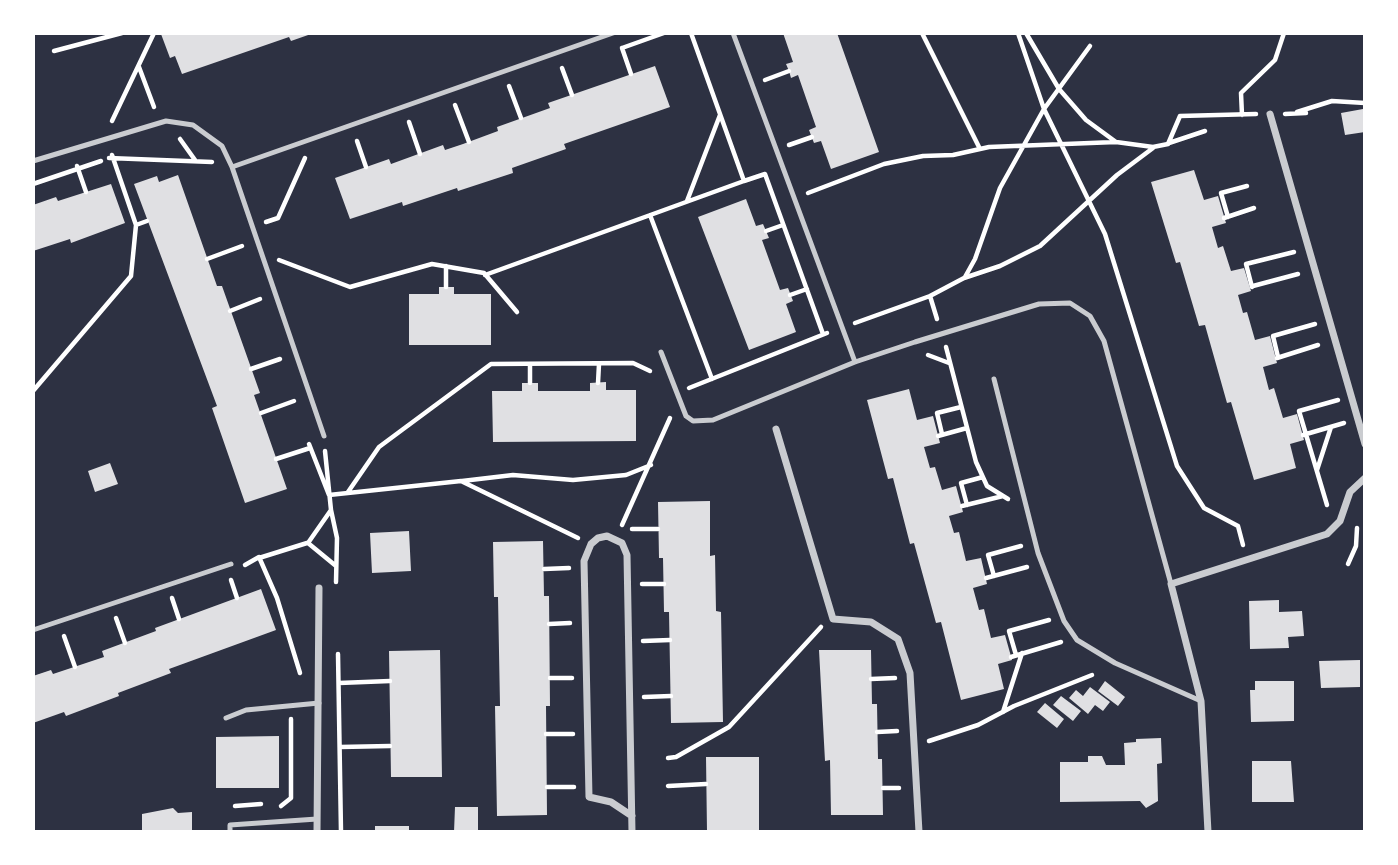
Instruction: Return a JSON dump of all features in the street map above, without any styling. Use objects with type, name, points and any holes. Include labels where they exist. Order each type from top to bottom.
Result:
[{"type":"street","points":[[1270,114],[1365,444]]},
{"type":"street","points":[[776,429],[833,619],[871,622],[898,639],[910,673],[919,832]]},
{"type":"street","points":[[1208,832],[1201,701],[1171,584],[1326,534],[1340,521],[1350,492],[1365,478]]},
{"type":"street","points":[[632,816],[611,803],[589,797],[585,552],[598,538],[607,536],[622,543],[627,555],[628,642],[630,697],[632,816],[632,832]]},
{"type":"street","points":[[317,832],[319,588]]},
{"type":"lane","points":[[232,167],[613,33]]},
{"type":"lane","points":[[733,33],[855,362]]},
{"type":"lane","points":[[33,161],[166,121],[193,125],[222,145],[232,167],[324,436]]},
{"type":"lane","points":[[661,352],[682,410],[693,421],[713,420],[855,362],[1039,304],[1070,303],[1090,316],[1104,341],[1171,584]]},
{"type":"lane","points":[[994,379],[1038,553],[1064,621],[1077,640],[1115,663],[1201,701]]},
{"type":"lane","points":[[33,629],[231,564]]},
{"type":"lane","points":[[226,718],[246,709],[319,703]]},
{"type":"lane","points":[[230,832],[230,825],[317,819]]},
{"type":"path","points":[[54,51],[122,33]]},
{"type":"path","points":[[106,137],[153,33]]},
{"type":"path","points":[[691,33],[744,181]]},
{"type":"path","points":[[922,33],[980,149]]},
{"type":"path","points":[[1018,33],[1044,109],[1105,234],[1177,466],[1204,508],[1238,526],[1247,559]]},
{"type":"path","points":[[1026,33],[1059,89],[1086,120],[1116,142]]},
{"type":"path","points":[[1242,115],[1241,93],[1275,60],[1284,33]]},
{"type":"path","points":[[964,278],[975,259],[1000,188],[1044,109],[1090,46]]},
{"type":"path","points":[[622,48],[631,74]]},
{"type":"path","points":[[562,68],[572,95]]},
{"type":"path","points":[[765,80],[789,71]]},
{"type":"path","points":[[509,86],[521,118]]},
{"type":"path","points":[[1291,114],[1332,101],[1365,103]]},
{"type":"path","points":[[455,105],[469,142]]},
{"type":"path","points":[[1168,144],[1180,116],[1306,113]]},
{"type":"path","points":[[686,202],[720,114]]},
{"type":"path","points":[[408,121],[420,154]]},
{"type":"path","points":[[794,198],[884,164],[980,149],[1116,142],[1153,147],[1205,131]]},
{"type":"path","points":[[788,145],[812,137]]},
{"type":"path","points":[[356,140],[366,167]]},
{"type":"path","points":[[676,393],[823,334],[930,296],[964,278],[1000,267],[1040,246],[1117,175],[1153,147]]},
{"type":"path","points":[[33,391],[131,276],[136,225],[110,149]]},
{"type":"path","points":[[33,184],[77,166],[112,156],[213,162],[217,173]]},
{"type":"path","points":[[247,260],[238,232],[278,218],[305,158]]},
{"type":"path","points":[[77,166],[86,192]]},
{"type":"path","points":[[261,252],[350,287],[432,264],[485,275],[765,174],[823,334]]},
{"type":"path","points":[[1247,186],[1222,193],[1226,217],[1255,208]]},
{"type":"path","points":[[650,215],[712,379]]},
{"type":"path","points":[[136,225],[147,221]]},
{"type":"path","points":[[766,231],[783,225]]},
{"type":"path","points":[[207,259],[242,246]]},
{"type":"path","points":[[1297,251],[1246,264],[1251,287],[1303,273]]},
{"type":"path","points":[[446,266],[446,287]]},
{"type":"path","points":[[485,275],[517,312]]},
{"type":"path","points":[[256,286],[264,311]]},
{"type":"path","points":[[790,295],[807,289]]},
{"type":"path","points":[[930,296],[983,477],[987,486],[1018,505]]},
{"type":"path","points":[[230,310],[260,299]]},
{"type":"path","points":[[1317,323],[1273,336],[1277,358],[1323,344]]},
{"type":"path","points":[[276,347],[284,370]]},
{"type":"path","points":[[251,369],[280,359]]},
{"type":"path","points":[[530,363],[530,383]]},
{"type":"path","points":[[348,493],[379,447],[491,364],[641,365],[651,373]]},
{"type":"path","points":[[598,383],[599,364]]},
{"type":"path","points":[[291,391],[298,413]]},
{"type":"path","points":[[1330,512],[1304,435],[1299,411],[1338,400]]},
{"type":"path","points":[[261,413],[294,401]]},
{"type":"path","points":[[665,407],[669,418]]},
{"type":"path","points":[[961,407],[937,413],[940,435],[967,428]]},
{"type":"path","points":[[658,529],[621,529],[651,465],[669,418],[682,410]]},
{"type":"path","points":[[1304,435],[1345,423]]},
{"type":"path","points":[[1317,471],[1331,427]]},
{"type":"path","points":[[306,436],[329,495]]},
{"type":"path","points":[[231,564],[307,543],[331,510],[324,436]]},
{"type":"path","points":[[276,459],[310,448]]},
{"type":"path","points":[[329,495],[513,475],[573,480],[626,475],[651,465]]},
{"type":"path","points":[[983,477],[961,483],[964,506],[1003,496]]},
{"type":"path","points":[[461,481],[591,544]]},
{"type":"path","points":[[1348,564],[1356,546],[1358,519]]},
{"type":"path","points":[[307,543],[336,566]]},
{"type":"path","points":[[994,576],[988,555],[1029,544]]},
{"type":"path","points":[[986,578],[1035,565]]},
{"type":"path","points":[[544,569],[584,568]]},
{"type":"path","points":[[228,573],[237,598]]},
{"type":"path","points":[[170,594],[179,619]]},
{"type":"path","points":[[114,614],[125,643]]},
{"type":"path","points":[[668,758],[676,757],[729,727],[815,631],[833,619]]},
{"type":"path","points":[[1053,619],[1009,631],[1014,656],[1065,641]]},
{"type":"path","points":[[62,632],[75,667]]},
{"type":"path","points":[[628,642],[670,640]]},
{"type":"path","points":[[1003,713],[1022,653]]},
{"type":"path","points":[[914,746],[1003,713],[1092,675]]},
{"type":"path","points":[[339,683],[390,681]]},
{"type":"path","points":[[630,697],[671,696]]},
{"type":"path","points":[[546,734],[588,734]]},
{"type":"path","points":[[340,747],[390,746]]},
{"type":"path","points":[[668,786],[706,784]]},
{"type":"path","points":[[547,787],[589,787]]},
{"type":"building","points":[[783,33],[837,33],[879,152],[831,169],[821,141],[814,143],[809,130],[816,127],[798,75],[791,78],[786,64],[793,62]]},
{"type":"building","points":[[161,34],[311,34],[291,41],[289,37],[182,74],[175,56],[170,58]]},
{"type":"building","points":[[655,66],[670,107],[564,144],[566,149],[512,168],[513,173],[458,191],[457,188],[403,206],[402,202],[350,219],[335,178],[389,159],[391,164],[443,145],[445,150],[463,144],[498,131],[497,127],[550,108],[548,103]]},
{"type":"building","points":[[1363,109],[1365,132],[1345,135],[1341,113]]},
{"type":"building","points":[[1194,170],[1204,200],[1218,196],[1226,223],[1212,227],[1218,248],[1223,246],[1231,271],[1244,268],[1251,291],[1238,295],[1243,313],[1247,312],[1255,340],[1270,336],[1277,363],[1263,367],[1269,390],[1274,388],[1283,418],[1297,414],[1304,440],[1290,444],[1296,468],[1254,480],[1231,402],[1227,403],[1205,325],[1199,326],[1180,262],[1176,263],[1151,182]]},
{"type":"building","points":[[178,175],[217,286],[222,286],[260,393],[254,395],[287,489],[245,503],[212,408],[217,406],[134,184],[157,176],[159,182]]},
{"type":"building","points":[[111,184],[125,223],[71,243],[70,239],[33,251],[33,205],[56,197],[58,201]]},
{"type":"building","points":[[746,199],[756,226],[763,224],[769,238],[762,240],[780,290],[788,288],[793,301],[786,304],[796,332],[749,350],[698,217]]},
{"type":"building","points":[[439,287],[454,287],[454,294],[491,294],[491,345],[409,345],[409,294],[439,294]]},
{"type":"building","points":[[606,382],[606,390],[636,390],[636,441],[493,442],[492,391],[522,391],[522,383],[538,383],[538,391],[590,391],[590,383]]},
{"type":"building","points":[[909,389],[917,420],[933,416],[940,443],[924,447],[930,468],[935,467],[942,490],[956,486],[963,512],[949,516],[954,533],[959,532],[966,561],[981,558],[987,584],[973,588],[979,610],[984,609],[991,638],[1005,635],[1012,660],[998,664],[1004,689],[961,700],[941,622],[936,623],[914,543],[910,544],[893,478],[888,479],[867,400]]},
{"type":"building","points":[[110,463],[118,484],[95,492],[88,471]]},
{"type":"building","points":[[710,501],[710,556],[715,555],[716,611],[721,612],[723,722],[671,723],[669,612],[664,612],[658,502]]},
{"type":"building","points":[[409,531],[411,571],[372,573],[370,533]]},
{"type":"building","points":[[543,541],[544,596],[549,596],[547,815],[497,816],[495,706],[500,706],[498,597],[494,597],[493,542]]},
{"type":"building","points":[[261,589],[276,630],[169,669],[171,673],[118,693],[119,696],[66,716],[64,712],[33,723],[33,676],[51,670],[53,674],[104,657],[102,651],[156,631],[155,628]]},
{"type":"building","points":[[1279,600],[1279,612],[1302,611],[1304,636],[1288,637],[1289,648],[1250,649],[1249,601]]},
{"type":"building","points":[[440,650],[442,777],[391,777],[389,651]]},
{"type":"building","points":[[819,650],[871,650],[872,704],[877,704],[878,759],[882,759],[883,815],[831,815],[830,760],[825,761]]},
{"type":"building","points":[[1360,660],[1360,687],[1321,688],[1319,661]]},
{"type":"building","points":[[1105,681],[1125,697],[1118,706],[1098,691]]},
{"type":"building","points":[[1255,681],[1294,681],[1294,721],[1251,722],[1250,690],[1255,690]]},
{"type":"building","points":[[1090,687],[1110,702],[1103,711],[1095,705],[1088,714],[1069,698],[1076,690],[1083,696]]},
{"type":"building","points":[[1061,696],[1081,711],[1073,721],[1053,705]]},
{"type":"building","points":[[1045,703],[1064,719],[1057,728],[1037,712]]},
{"type":"building","points":[[279,736],[279,788],[216,788],[216,737]]},
{"type":"building","points":[[1161,738],[1162,763],[1157,764],[1158,801],[1146,808],[1140,801],[1060,802],[1060,762],[1088,762],[1088,756],[1102,756],[1106,765],[1125,765],[1124,743],[1136,742],[1136,739]]},
{"type":"building","points":[[706,757],[759,757],[759,832],[707,832]]},
{"type":"building","points":[[1252,761],[1291,761],[1294,802],[1252,802]]},
{"type":"building","points":[[455,807],[478,807],[478,832],[454,832]]},
{"type":"building","points":[[173,808],[178,813],[192,812],[192,832],[142,832],[142,814]]},
{"type":"building","points":[[375,826],[409,826],[409,832],[375,832]]}]
